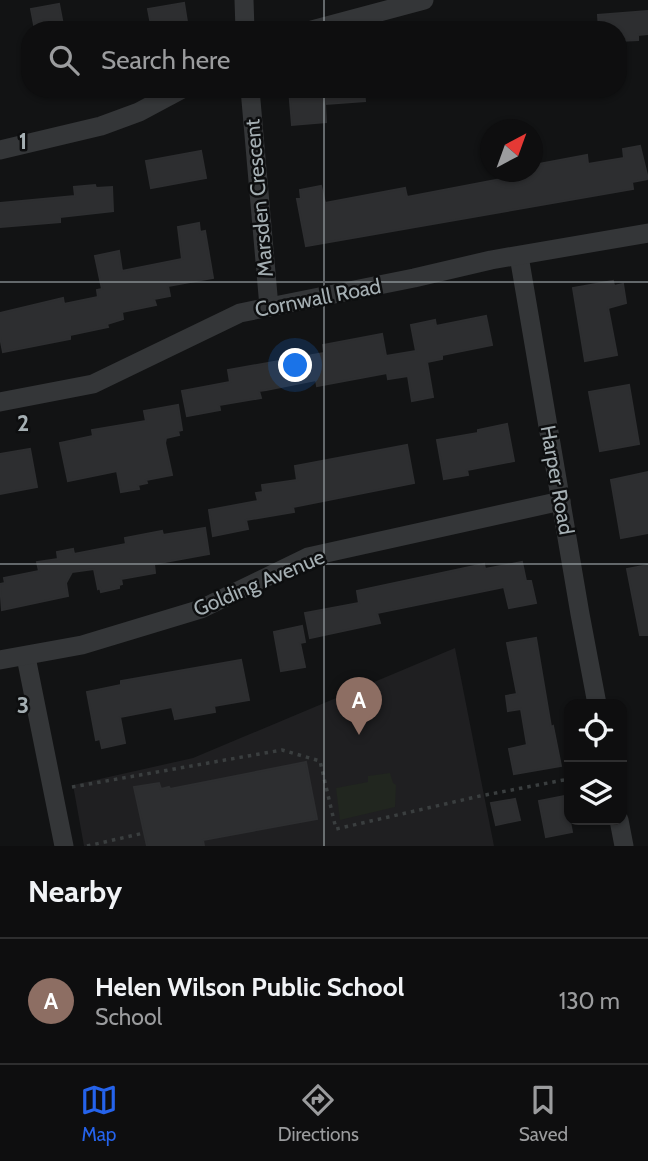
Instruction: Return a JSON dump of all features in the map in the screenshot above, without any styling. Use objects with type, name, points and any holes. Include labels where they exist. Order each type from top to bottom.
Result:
[{"type":"street","points":[[244,0],[245,21]]},
{"type":"street","points":[[343,21],[424,0]]},
{"type":"street","points":[[0,150],[101,126],[139,112],[165,98]]},
{"type":"street","name":"Marsden Crescent","points":[[251,98],[269,307]]},
{"type":"street","name":"Cornwall Road","points":[[0,401],[93,384],[240,313],[519,256],[648,233]]},
{"type":"street","name":"Harper Road","points":[[519,256],[596,699]]},
{"type":"street","name":"Golding Avenue","points":[[0,660],[82,645],[201,609],[308,557],[561,501]]},
{"type":"street","points":[[26,657],[64,846]]},
{"type":"street","points":[[620,825],[624,846]]},
{"type":"path","points":[[70,788],[282,750],[320,761],[336,829],[564,780]]},
{"type":"path","points":[[87,846],[144,833]]},
{"type":"shaded area","points":[[455,648],[494,846],[84,846],[73,785],[193,758]]},
{"type":"shaded area","points":[[390,773],[396,785],[395,807],[340,820],[336,788],[368,782],[368,776]]},
{"type":"building","points":[[184,3],[187,21],[150,21],[148,9]]},
{"type":"building","points":[[59,4],[62,21],[33,21],[31,9]]},
{"type":"building","points":[[648,11],[648,34],[638,35],[638,40],[627,41],[627,21],[598,21],[598,15]]},
{"type":"building","points":[[290,98],[365,98],[365,101],[325,104],[326,122],[292,125]]},
{"type":"building","points":[[640,146],[648,179],[632,182],[633,189],[306,246],[297,199],[301,199],[300,190],[321,186],[325,203],[405,188],[407,197],[486,182],[543,182],[543,163],[587,155],[588,164],[624,158],[623,149]]},
{"type":"building","points":[[201,151],[206,178],[151,188],[146,161]]},
{"type":"building","points":[[95,185],[96,188],[112,187],[113,211],[60,217],[60,222],[0,227],[0,203],[75,196],[74,187]]},
{"type":"building","points":[[199,223],[200,232],[205,231],[213,278],[168,286],[170,296],[154,299],[156,305],[122,312],[123,319],[107,324],[108,327],[70,335],[70,339],[3,352],[0,313],[63,298],[64,304],[98,297],[97,290],[102,289],[95,256],[119,251],[122,271],[182,259],[178,227]]},
{"type":"building","points":[[613,281],[614,286],[623,284],[626,303],[608,308],[617,355],[585,361],[573,288]]},
{"type":"building","points":[[486,316],[492,345],[442,355],[442,359],[427,362],[433,397],[412,401],[408,376],[388,379],[387,373],[317,386],[316,380],[259,391],[261,398],[219,405],[220,410],[187,416],[182,391],[230,382],[228,370],[324,353],[323,345],[382,334],[386,356],[416,351],[411,325],[435,320],[436,326]]},
{"type":"building","points":[[629,385],[639,444],[600,451],[589,392]]},
{"type":"building","points":[[178,405],[182,430],[178,431],[179,435],[166,438],[165,443],[172,475],[146,480],[147,483],[138,485],[139,489],[121,492],[117,471],[68,481],[60,443],[93,436],[92,430],[146,421],[144,411]]},
{"type":"building","points":[[507,424],[514,461],[467,470],[468,475],[444,479],[437,440],[478,433],[478,430]]},
{"type":"building","points":[[407,445],[414,483],[293,507],[294,512],[246,520],[248,529],[213,536],[209,510],[258,501],[256,493],[263,492],[262,485],[297,480],[295,466]]},
{"type":"building","points":[[30,449],[37,487],[0,494],[0,454]]},
{"type":"building","points":[[648,472],[648,533],[621,538],[611,480]]},
{"type":"building","points":[[205,528],[209,554],[154,564],[155,573],[121,579],[119,588],[101,592],[94,569],[72,572],[66,583],[68,596],[2,610],[0,584],[5,583],[4,578],[39,571],[37,562],[58,559],[57,552],[73,549],[74,554],[126,544],[125,538],[162,531],[163,535]]},
{"type":"building","points":[[522,562],[526,581],[531,581],[536,603],[509,608],[504,587],[377,613],[380,623],[310,638],[305,613],[359,603],[357,591],[484,564],[485,569]]},
{"type":"building","points":[[648,565],[648,635],[640,635],[627,569]]},
{"type":"building","points":[[302,626],[305,642],[300,643],[305,667],[281,671],[274,632]]},
{"type":"building","points":[[536,638],[551,727],[553,726],[561,766],[514,774],[509,749],[527,745],[521,709],[508,711],[506,696],[517,694],[507,643]]},
{"type":"building","points":[[241,660],[249,700],[214,706],[215,712],[175,719],[172,707],[120,717],[125,743],[102,748],[100,739],[96,740],[87,692],[121,685],[121,681]]},
{"type":"building","points":[[306,762],[317,819],[203,840],[204,846],[147,846],[134,787],[159,783],[161,789],[170,789]]},
{"type":"building","points":[[564,796],[564,825],[571,825],[572,832],[546,837],[539,801]]},
{"type":"building","points":[[515,799],[520,820],[496,825],[491,803]]},
{"type":"place","name":"Helen Wilson Public School","points":[[359,735]]}]
